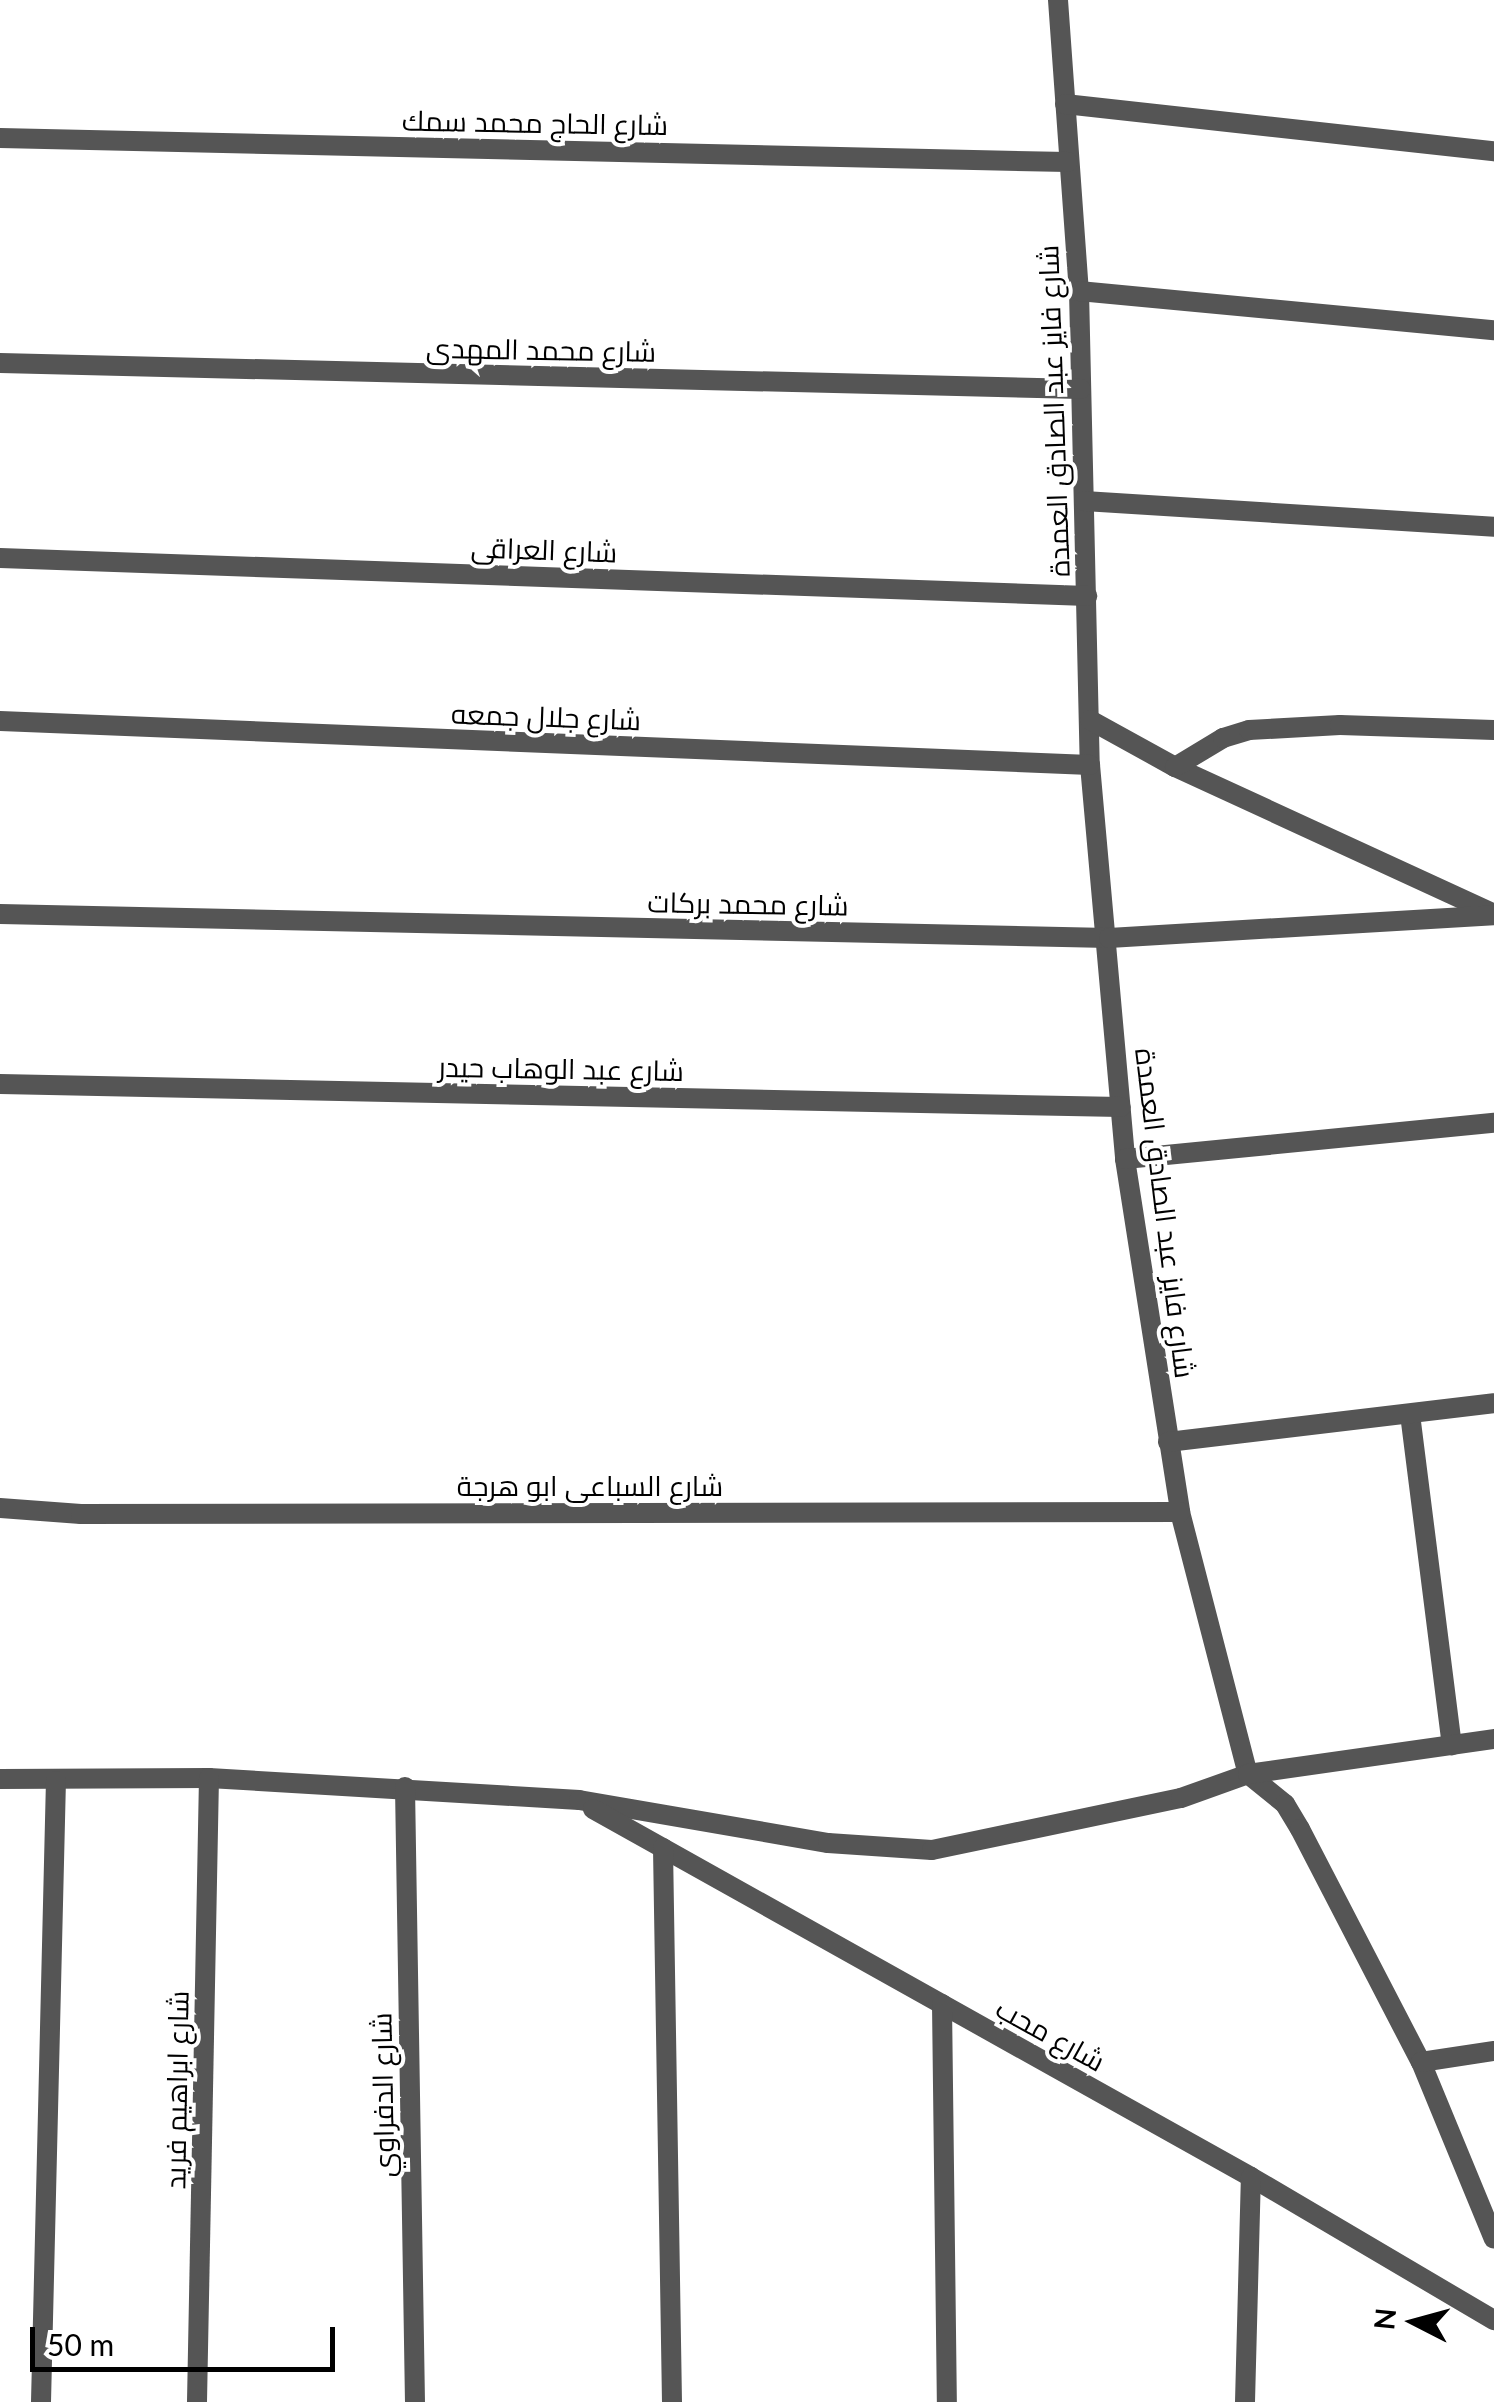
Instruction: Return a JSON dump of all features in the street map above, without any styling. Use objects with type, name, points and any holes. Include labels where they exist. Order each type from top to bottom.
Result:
[{"type":"street","name":"شارع فايز عبد الصادق العمدة","points":[[1058,0],[1078,291],[1090,765],[1109,938],[1125,1158],[1180,1512],[1248,1774]]},
{"type":"street","points":[[1065,104],[1494,151]]},
{"type":"street","name":"شارع الحاج محمد سمك","points":[[0,138],[1068,162]]},
{"type":"street","points":[[1078,291],[1494,330]]},
{"type":"street","name":"شارع محمد المهدى","points":[[0,363],[1081,389]]},
{"type":"street","points":[[1084,501],[1494,528]]},
{"type":"street","name":"شارع العراقى","points":[[0,558],[1086,596]]},
{"type":"street","points":[[1090,720],[1175,767],[1494,915]]},
{"type":"street","name":"شارع جلال جمعه","points":[[0,721],[1090,765]]},
{"type":"street","points":[[1175,767],[1223,738],[1250,730],[1340,725],[1494,730]]},
{"type":"street","name":"شارع محمد بركات","points":[[0,914],[1109,938],[1494,915]]},
{"type":"street","name":"شارع عبد الوهاب حيدر","points":[[0,1084],[1121,1107]]},
{"type":"street","points":[[1125,1158],[1494,1122]]},
{"type":"street","points":[[1168,1442],[1494,1403]]},
{"type":"street","points":[[1410,1414],[1452,1745]]},
{"type":"street","name":"شارع السباعى ابو هرجة","points":[[0,1508],[81,1514],[1180,1512]]},
{"type":"street","points":[[0,1779],[209,1778],[578,1800],[828,1843],[932,1850],[1182,1798],[1248,1774],[1494,1738]]},
{"type":"street","points":[[1248,1774],[1284,1804],[1300,1830],[1421,2062],[1493,2233]]},
{"type":"street","name":"شارع ابراهيم فريد","points":[[197,2402],[209,1778]]},
{"type":"street","points":[[41,2402],[56,1781]]},
{"type":"street","name":"شارع الدفراوي","points":[[405,1787],[414,2402]]},
{"type":"street","name":"شارع محب","points":[[578,1800],[1251,2177],[1494,2320]]},
{"type":"street","points":[[663,1848],[672,2402]]},
{"type":"street","points":[[942,2004],[947,2402]]},
{"type":"street","points":[[1421,2062],[1494,2051]]},
{"type":"street","points":[[1245,2402],[1251,2177]]}]
